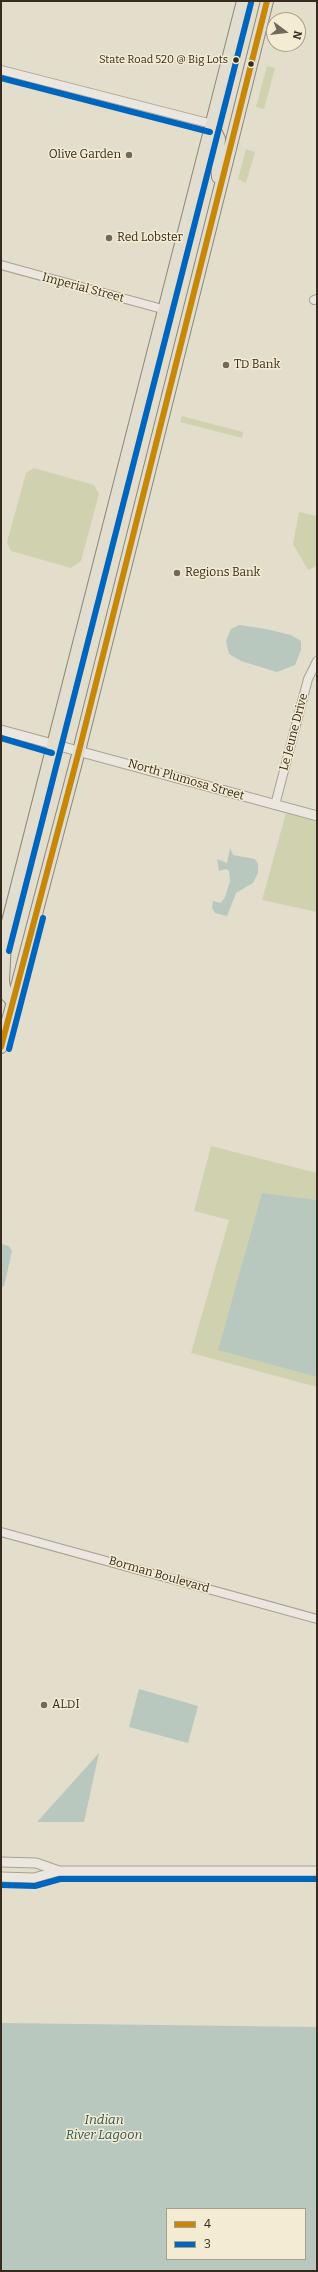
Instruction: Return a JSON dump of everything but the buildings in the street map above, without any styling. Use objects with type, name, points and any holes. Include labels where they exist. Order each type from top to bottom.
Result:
[{"type":"main road","points":[[1,949],[166,310],[243,1]]},
{"type":"main road","points":[[258,36],[260,1]]},
{"type":"main road","points":[[1,1047],[79,751],[267,1]]},
{"type":"main road","points":[[212,124],[219,138],[216,165],[220,187]]},
{"type":"main road","points":[[6,930],[3,981],[5,993],[13,1002]]},
{"type":"street","points":[[1,70],[212,124]]},
{"type":"street","name":"Imperial Street","points":[[1,266],[166,310]]},
{"type":"street","name":"Le Jeune Drive","points":[[275,805],[308,679],[317,661]]},
{"type":"street","name":"North Plumosa Street","points":[[1,730],[317,816]]},
{"type":"street","name":"Borman Boulevard","points":[[1,1532],[317,1619]]},
{"type":"street","points":[[1,1862],[36,1863],[59,1871]]},
{"type":"street","points":[[1,1877],[34,1878],[59,1871],[317,1871]]},
{"type":"green space","points":[[267,66],[275,68],[264,109],[256,107]]},
{"type":"green space","points":[[246,149],[255,152],[246,183],[238,179]]},
{"type":"green space","points":[[182,416],[243,432],[242,438],[180,422]]},
{"type":"green space","points":[[34,468],[94,485],[99,494],[81,561],[71,568],[11,551],[7,542],[26,473]]},
{"type":"green space","points":[[299,512],[317,516],[317,566],[308,570],[293,544]]},
{"type":"green space","points":[[286,813],[317,822],[317,912],[262,900]]},
{"type":"green space","points":[[211,1146],[317,1173],[317,1387],[191,1353],[229,1220],[194,1211]]},
{"type":"water","points":[[239,625],[291,635],[301,641],[301,650],[295,665],[277,672],[241,661],[229,654],[226,641],[231,629]]},
{"type":"water","points":[[230,848],[233,855],[255,859],[258,864],[258,873],[253,883],[236,893],[227,916],[215,913],[212,908],[213,901],[221,903],[225,897],[230,881],[229,871],[226,869],[219,871],[217,859],[227,863]]},
{"type":"water","points":[[262,1193],[317,1200],[317,1377],[218,1350]]},
{"type":"water","points":[[1,1244],[9,1246],[12,1251],[4,1286],[1,1288]]},
{"type":"water","points":[[139,1689],[198,1706],[188,1743],[129,1727]]},
{"type":"water","points":[[99,1753],[84,1822],[37,1822]]},
{"type":"water","name":"Indian River Lagoon","points":[[1,2023],[317,2027],[317,2271],[1,2271]]},
{"type":"transit line","name":"4","points":[[1,1047],[79,751],[267,1]]},
{"type":"transit line","name":"3","points":[[9,951],[251,3]]},
{"type":"transit line","name":"3","points":[[1,78],[210,132]]},
{"type":"transit line","name":"3","points":[[1,738],[52,753]]},
{"type":"transit line","name":"3","points":[[9,1049],[43,918]]},
{"type":"transit line","name":"3","points":[[1,1885],[35,1886],[60,1879],[317,1879]]},
{"type":"place","name":"State Road 520 @ Big Lots","points":[[236,60]]},
{"type":"place","name":"Olive Garden","points":[[129,155]]},
{"type":"place","name":"Red Lobster","points":[[109,238]]},
{"type":"place","name":"TD Bank","points":[[226,365]]},
{"type":"place","name":"Regions Bank","points":[[177,573]]},
{"type":"place","name":"ALDI","points":[[44,1705]]}]
